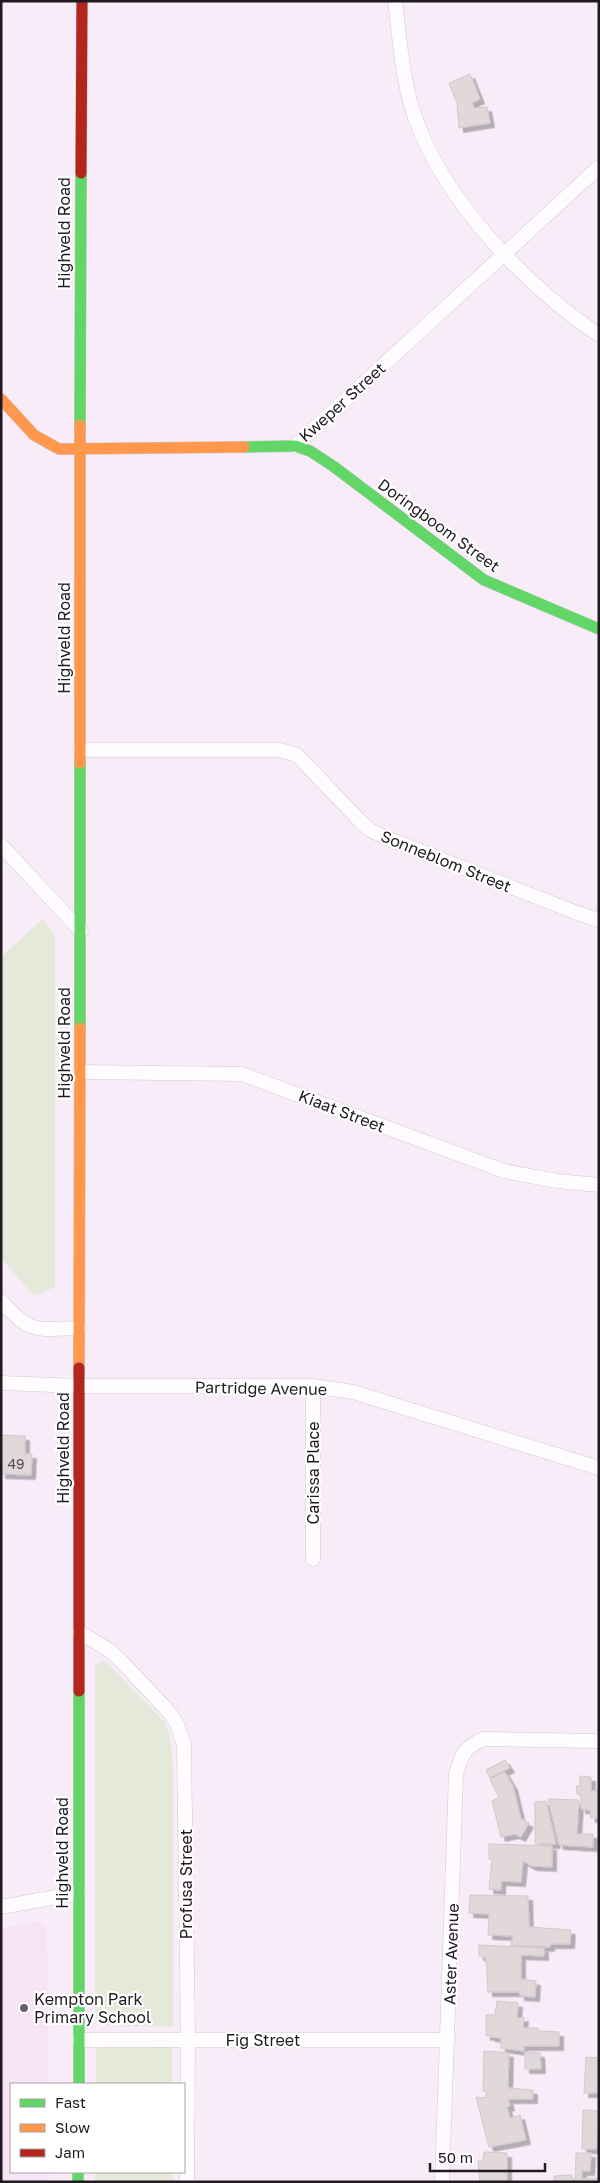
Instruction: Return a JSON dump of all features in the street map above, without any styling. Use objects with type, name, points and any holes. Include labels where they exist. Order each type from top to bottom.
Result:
[{"type":"street","name":"Highveld Road","points":[[78,2083],[82,1]]},
{"type":"street","points":[[395,1],[405,78],[414,117],[443,174],[503,254],[558,303],[599,335]]},
{"type":"street","name":"Kweper Street","points":[[1,399],[32,434],[42,442],[58,449],[295,446],[599,167]]},
{"type":"street","name":"Doringboom Street","points":[[295,446],[322,458],[484,580],[599,629]]},
{"type":"street","name":"Sonneblom Street","points":[[81,750],[275,750],[290,752],[305,761],[342,803],[370,830],[577,914],[599,920]]},
{"type":"street","points":[[1,846],[81,931]]},
{"type":"street","name":"Kiaat Street","points":[[80,1072],[242,1074],[504,1171],[557,1181],[599,1185]]},
{"type":"street","points":[[1,1301],[30,1328],[79,1328]]},
{"type":"street","name":"Partridge Avenue","points":[[1,1383],[79,1386],[313,1386],[353,1392],[599,1468]]},
{"type":"street","name":"Carissa Place","points":[[313,1386],[313,1559]]},
{"type":"street","name":"Profusa Street","points":[[79,1632],[109,1650],[121,1661],[170,1713],[181,1733],[185,1758],[188,2040],[187,2182]]},
{"type":"street","name":"Aster Avenue","points":[[442,2182],[456,1774],[462,1754],[472,1744],[483,1739],[599,1741]]},
{"type":"street","points":[[1,1907],[78,1893]]},
{"type":"street","name":"Fig Street","points":[[79,2040],[448,2040]]},
{"type":"shaded area","points":[[43,919],[55,935],[55,1287],[34,1296],[1,1258],[1,957]]},
{"type":"shaded area","points":[[105,1661],[165,1722],[170,1737],[173,1765],[173,2027],[100,2025],[95,2017],[95,1664]]},
{"type":"shaded area","name":"Kempton Park Primary School","points":[[40,1921],[47,1931],[48,2083],[10,2083],[10,2173],[49,2173],[49,2182],[1,2182],[1,1928]]},
{"type":"shaded area","points":[[172,2047],[172,2083],[96,2083],[96,2048]]},
{"type":"shaded area","points":[[95,2173],[173,2173],[173,2182],[95,2182]]},
{"type":"building","points":[[470,74],[480,99],[472,103],[474,108],[487,107],[490,123],[459,128],[457,104],[449,83]]},
{"type":"building","points":[[1,1435],[25,1436],[25,1454],[32,1454],[31,1475],[1,1474]]},
{"type":"building","points":[[505,1760],[510,1768],[490,1778],[486,1770]]},
{"type":"building","points":[[505,1772],[513,1786],[521,1819],[529,1823],[521,1837],[515,1834],[501,1837],[492,1801],[499,1798],[490,1779]]},
{"type":"building","points":[[580,1776],[591,1777],[591,1791],[599,1791],[599,1818],[591,1818],[590,1810],[581,1809],[581,1794],[577,1794],[576,1786],[580,1786]]},
{"type":"building","points":[[548,1799],[579,1800],[577,1834],[593,1834],[593,1847],[559,1845]]},
{"type":"building","points":[[546,1801],[556,1844],[535,1844],[535,1802]]},
{"type":"building","points":[[489,1844],[552,1846],[552,1867],[532,1866],[523,1861],[521,1882],[501,1881],[501,1890],[489,1889],[492,1859],[489,1859]]},
{"type":"building","points":[[470,1895],[528,1896],[529,1927],[571,1930],[570,1944],[550,1944],[550,1947],[511,1945],[513,1936],[488,1935],[489,1914],[469,1913]]},
{"type":"building","points":[[479,1945],[544,1948],[544,1956],[521,1955],[521,1979],[536,1981],[535,1997],[520,1996],[520,1992],[488,1992],[486,1958],[479,1956]]},
{"type":"building","points":[[497,2001],[518,2003],[517,2018],[524,2017],[523,2028],[538,2028],[539,2031],[559,2032],[559,2046],[524,2046],[524,2051],[501,2048],[501,2038],[490,2037],[491,2035],[486,2036],[486,2015],[495,2015]]},
{"type":"building","points":[[484,2051],[509,2053],[508,2088],[533,2090],[533,2099],[508,2099],[510,2106],[507,2107],[510,2118],[520,2115],[526,2140],[489,2147],[476,2097],[486,2098],[486,2091],[483,2091]]},
{"type":"building","points":[[525,2052],[540,2053],[541,2069],[525,2069]]},
{"type":"building","points":[[586,2057],[599,2058],[599,2093],[584,2093]]},
{"type":"building","points":[[583,2110],[599,2111],[597,2149],[582,2149]]},
{"type":"building","points":[[484,2152],[507,2153],[507,2182],[480,2182],[478,2161],[483,2160]]},
{"type":"building","points":[[576,2153],[591,2153],[590,2171],[582,2171],[582,2179],[599,2178],[599,2182],[575,2182]]},
{"type":"building","points":[[572,2175],[572,2182],[554,2182],[554,2176]]},
{"type":"traffic: fast","points":[[80,425],[81,173]]},
{"type":"traffic: fast","points":[[244,447],[295,446],[310,451],[333,466],[484,580],[599,629]]},
{"type":"traffic: fast","points":[[80,763],[80,1028]]},
{"type":"traffic: fast","points":[[79,1691],[79,2083]]},
{"type":"traffic: fast","points":[[78,2173],[78,2182]]},
{"type":"traffic: slow","points":[[1,399],[34,435],[59,449],[244,447]]},
{"type":"traffic: slow","points":[[80,425],[80,763]]},
{"type":"traffic: slow","points":[[79,1368],[80,1028]]},
{"type":"traffic: jam","points":[[81,173],[82,1]]},
{"type":"traffic: jam","points":[[79,1368],[79,1691]]},
{"type":"place","name":"Kempton Park Primary School","points":[[24,2008]]}]
